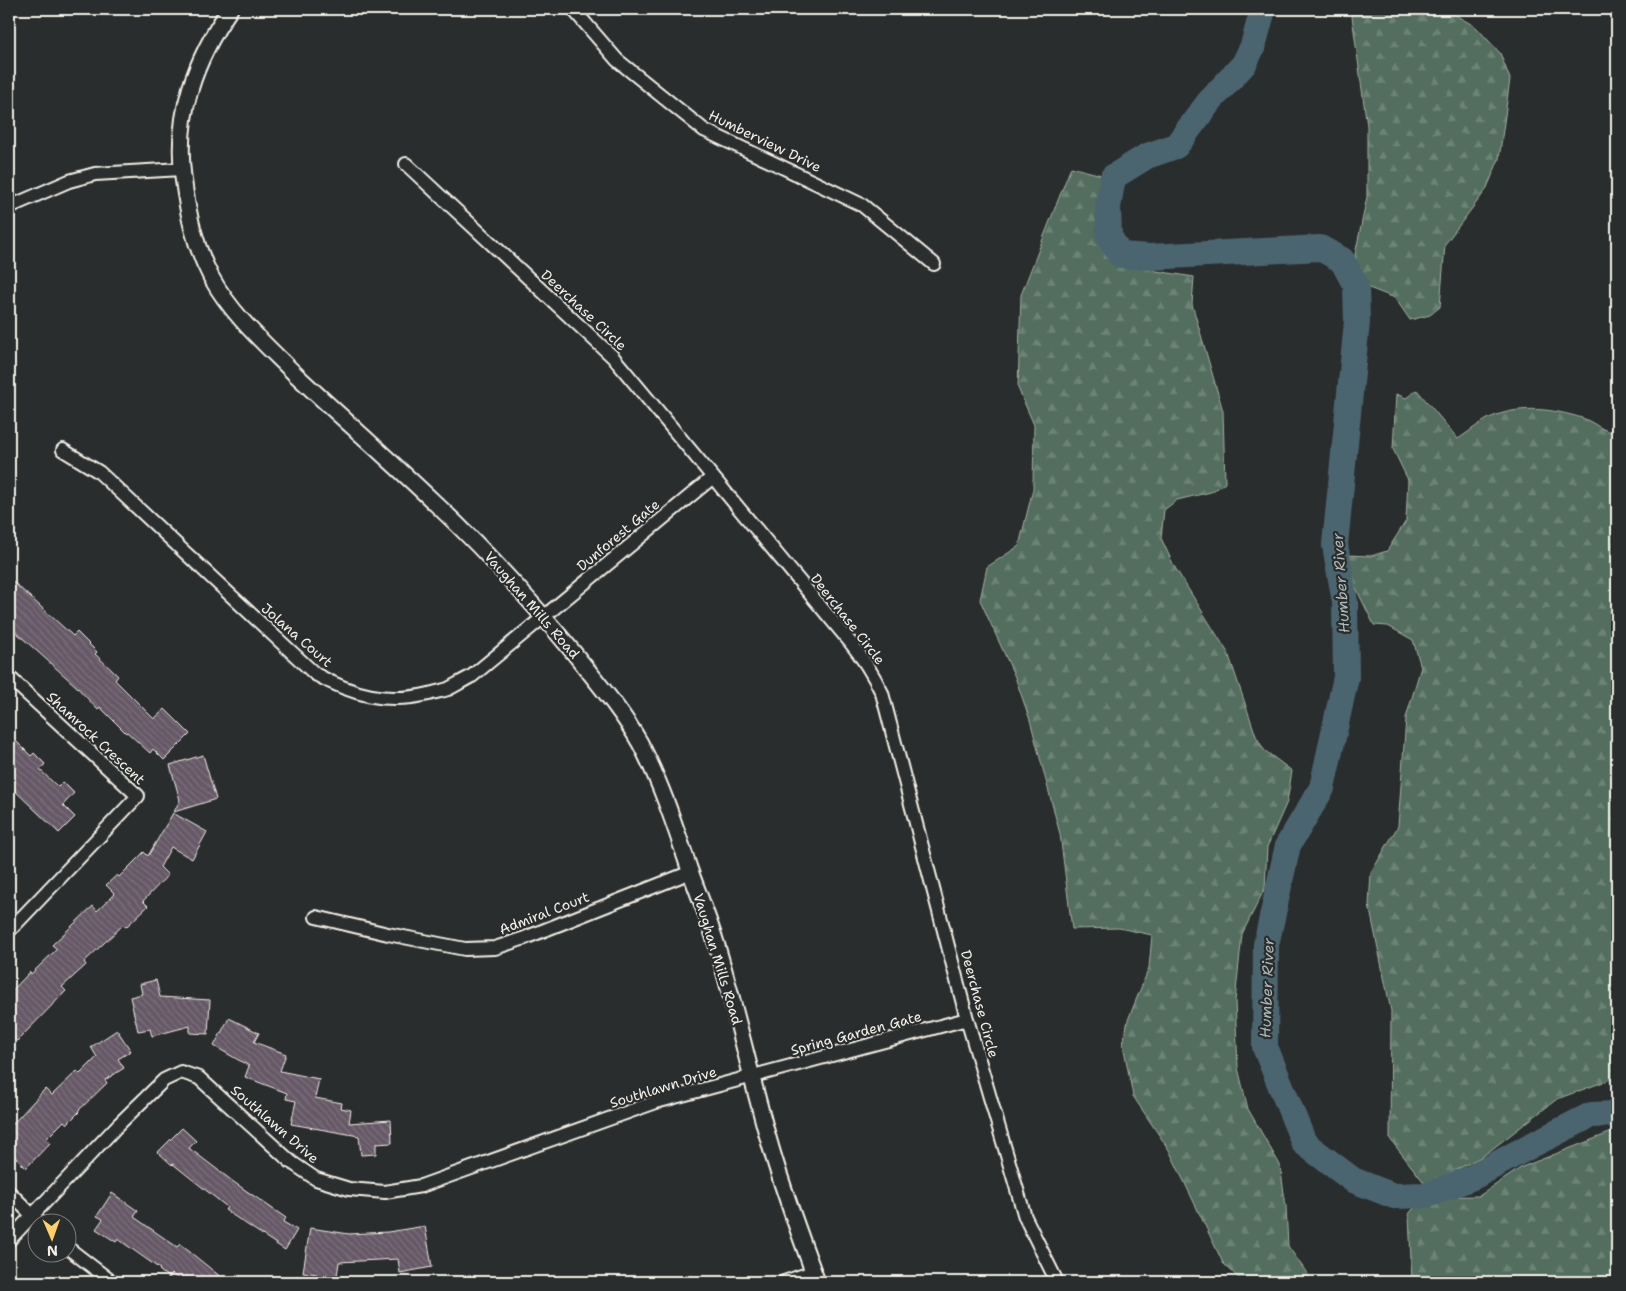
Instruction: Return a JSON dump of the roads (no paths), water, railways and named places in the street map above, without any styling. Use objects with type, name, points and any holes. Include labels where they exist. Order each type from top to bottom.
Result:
[{"type":"street","name":"Vaughan Mills Road","points":[[230,9],[200,58],[192,82],[181,148],[189,220],[201,256],[211,277],[235,313],[248,328],[497,563],[611,700],[635,736],[658,782],[719,954],[778,1170],[815,1277]]},
{"type":"street","name":"Humberview Drive","points":[[573,9],[617,60],[704,130],[862,205],[934,264]]},
{"type":"street","name":"Deerchase Circle","points":[[406,164],[613,357],[859,653],[874,676],[887,711],[967,1019],[1025,1217],[1056,1282]]},
{"type":"street","points":[[9,206],[68,182],[95,174],[182,169]]},
{"type":"street","name":"Jolana Court","points":[[63,450],[99,472],[315,674],[339,687],[370,697],[394,699],[418,696],[446,689],[472,676],[544,618]]},
{"type":"street","name":"Dunforest Gate","points":[[544,618],[713,477]]},
{"type":"street","name":"Shamrock Crescent","points":[[9,677],[138,796],[9,931]]},
{"type":"street","name":"Admiral Court","points":[[316,917],[388,934],[465,949],[495,948],[690,872]]},
{"type":"street","name":"Spring Garden Gate","points":[[752,1076],[967,1019]]},
{"type":"street","name":"Southlawn Drive","points":[[41,1214],[119,1124],[164,1080],[181,1072],[199,1078],[291,1162],[316,1180],[349,1189],[386,1192],[421,1186],[656,1102],[752,1076]]},
{"type":"street","points":[[9,1192],[32,1214]]},
{"type":"street","name":"Southlawn Drive","points":[[9,1240],[28,1226]]},
{"type":"street","points":[[78,1256],[112,1282]]},
{"type":"street","points":[[784,1282],[815,1277]]},
{"type":"waterway","name":"Humber River","points":[[1263,9],[1253,46],[1244,64],[1209,102],[1176,146],[1147,156],[1113,177],[1108,207],[1109,236],[1120,255],[1150,257],[1320,248],[1342,260],[1356,286],[1357,322],[1335,545],[1345,602],[1346,677],[1322,788],[1288,845],[1266,945],[1265,1047],[1304,1143],[1353,1180],[1394,1196],[1428,1195],[1473,1177],[1591,1115],[1617,1114]]}]
